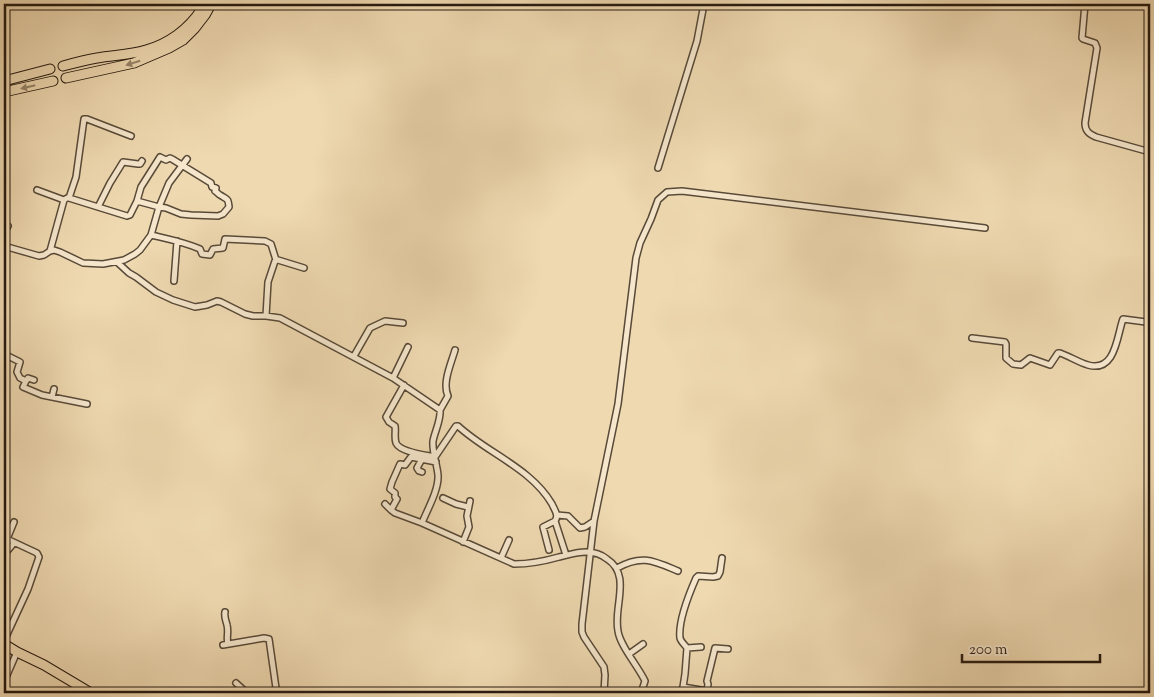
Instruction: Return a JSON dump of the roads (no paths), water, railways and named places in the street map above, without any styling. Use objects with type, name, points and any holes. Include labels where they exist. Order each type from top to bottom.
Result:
[{"type":"highway","points":[[63,66],[146,50],[166,42],[191,23],[204,4]]},
{"type":"highway","points":[[66,78],[134,63],[169,48],[183,40],[195,28],[211,4]]},
{"type":"highway","points":[[4,81],[50,69]]},
{"type":"highway","points":[[4,92],[53,81]]},
{"type":"highway","points":[[4,643],[16,652],[44,665],[91,693]]},
{"type":"street","points":[[658,168],[697,41],[704,4]]},
{"type":"street","points":[[1085,4],[1082,38],[1095,43],[1097,48],[1085,123],[1086,130],[1089,134],[1096,137],[1150,152]]},
{"type":"street","points":[[50,251],[76,177],[84,119],[87,118],[131,136]]},
{"type":"street","points":[[37,190],[127,216],[130,215],[142,187],[160,157],[166,160],[170,158],[210,183],[216,188],[215,191],[219,195],[226,197],[228,209],[218,216],[203,216],[181,214],[166,208],[137,201]]},
{"type":"street","points":[[4,246],[39,256],[54,250],[83,264],[103,264],[124,260],[140,250],[151,235],[159,207],[169,183],[187,159]]},
{"type":"street","points":[[98,207],[123,162],[140,164],[142,161]]},
{"type":"street","points":[[604,693],[604,667],[582,632],[590,552],[594,521],[618,404],[636,258],[640,243],[661,196],[667,192],[682,190],[985,228]]},
{"type":"street","points":[[4,234],[8,226]]},
{"type":"street","points":[[151,235],[177,240],[200,249],[202,254],[210,255],[213,249],[223,248],[225,239],[265,241],[271,244],[276,260],[268,282],[266,316]]},
{"type":"street","points":[[174,281],[177,240]]},
{"type":"street","points":[[276,260],[304,268]]},
{"type":"street","points":[[116,262],[156,292],[173,300],[195,307],[216,301],[222,302],[245,314],[280,318],[393,378],[440,410]]},
{"type":"street","points":[[972,338],[1005,342],[1006,358],[1013,364],[1021,365],[1030,358],[1049,365],[1060,352],[1073,359],[1094,366],[1105,363],[1110,359],[1123,319],[1150,321]]},
{"type":"street","points":[[354,356],[370,328],[386,321],[403,323]]},
{"type":"street","points":[[393,378],[408,347]]},
{"type":"street","points":[[422,523],[438,483],[433,441],[440,410],[448,396],[445,389],[455,350]]},
{"type":"street","points":[[4,354],[19,360],[21,363],[17,372],[20,378],[26,381]]},
{"type":"street","points":[[34,380],[28,378],[24,387],[42,395],[87,404]]},
{"type":"street","points":[[404,385],[386,417],[395,426],[396,442],[401,448],[435,459]]},
{"type":"street","points":[[52,397],[54,390]]},
{"type":"street","points":[[435,459],[458,426],[528,476],[549,500],[557,515],[555,522],[566,555]]},
{"type":"street","points":[[391,510],[397,499],[395,493],[390,489],[399,465],[405,465],[411,457],[435,459]]},
{"type":"street","points":[[422,459],[418,468],[422,472]]},
{"type":"street","points":[[443,498],[456,504],[469,504],[468,527],[463,542]]},
{"type":"street","points":[[385,504],[391,510],[512,563],[523,564],[590,552],[611,561],[617,568],[620,576],[618,630],[629,654],[645,681],[641,693]]},
{"type":"street","points":[[557,515],[568,516],[579,528],[594,521]]},
{"type":"street","points":[[4,643],[28,589],[39,557],[36,553],[7,538],[14,522]]},
{"type":"street","points":[[548,550],[544,526],[555,522]]},
{"type":"street","points":[[536,530],[544,530]]},
{"type":"street","points":[[501,558],[508,540]]},
{"type":"street","points":[[4,555],[14,542]]},
{"type":"street","points":[[680,693],[683,687],[687,648],[680,638],[684,610],[696,578],[698,576],[718,576],[722,558]]},
{"type":"street","points":[[617,568],[630,562],[651,560],[678,571]]},
{"type":"street","points":[[225,612],[224,619],[228,627],[226,645],[264,638],[269,639],[276,688],[272,693]]},
{"type":"street","points":[[629,654],[644,644]]},
{"type":"street","points":[[687,648],[701,647]]},
{"type":"street","points":[[706,691],[715,648],[728,649]]},
{"type":"street","points":[[4,682],[16,652]]},
{"type":"street","points":[[236,683],[247,693]]},
{"type":"street","points":[[683,687],[716,693]]}]
